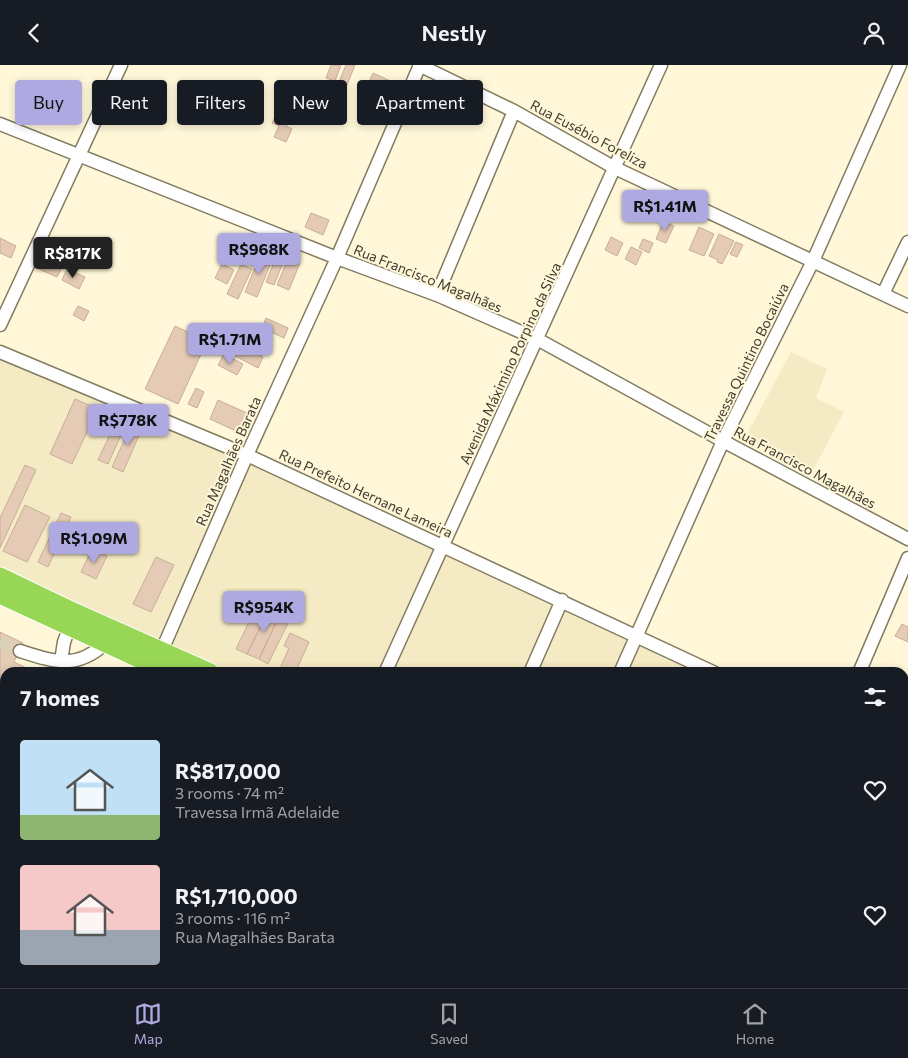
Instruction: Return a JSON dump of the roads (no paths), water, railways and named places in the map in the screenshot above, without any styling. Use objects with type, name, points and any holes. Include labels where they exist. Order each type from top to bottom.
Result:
[{"type":"highway","points":[[0,577],[72,619],[160,665]]},
{"type":"highway","points":[[0,594],[72,619],[106,643],[160,665],[172,667]]},
{"type":"street","points":[[0,325],[122,65]]},
{"type":"street","name":"Rua Eusébio Foreliza","points":[[419,65],[514,111],[615,168],[908,306]]},
{"type":"street","name":"Rua Magalhães Barata","points":[[160,665],[247,455],[337,258],[419,65]]},
{"type":"street","name":"Avenida Máximino Porpino da Silva","points":[[387,667],[661,65]]},
{"type":"street","points":[[899,65],[908,70]]},
{"type":"street","name":"Travessa Quintino Bocaiúva","points":[[623,667],[724,441],[812,261],[899,65]]},
{"type":"street","points":[[437,295],[514,111]]},
{"type":"street","name":"Rua Francisco Magalhães","points":[[0,124],[337,258],[437,295],[537,339],[908,539]]},
{"type":"street","points":[[884,294],[908,242]]},
{"type":"street","name":"Rua Prefeito Hernane Lameira","points":[[0,352],[247,455],[703,667]]},
{"type":"street","points":[[862,667],[908,558]]},
{"type":"street","points":[[533,667],[562,600]]},
{"type":"street","points":[[61,661],[64,642],[72,619]]},
{"type":"street","points":[[20,651],[61,661],[75,661],[95,653],[106,643]]},
{"type":"tunnel","points":[[0,642],[20,651]]}]
